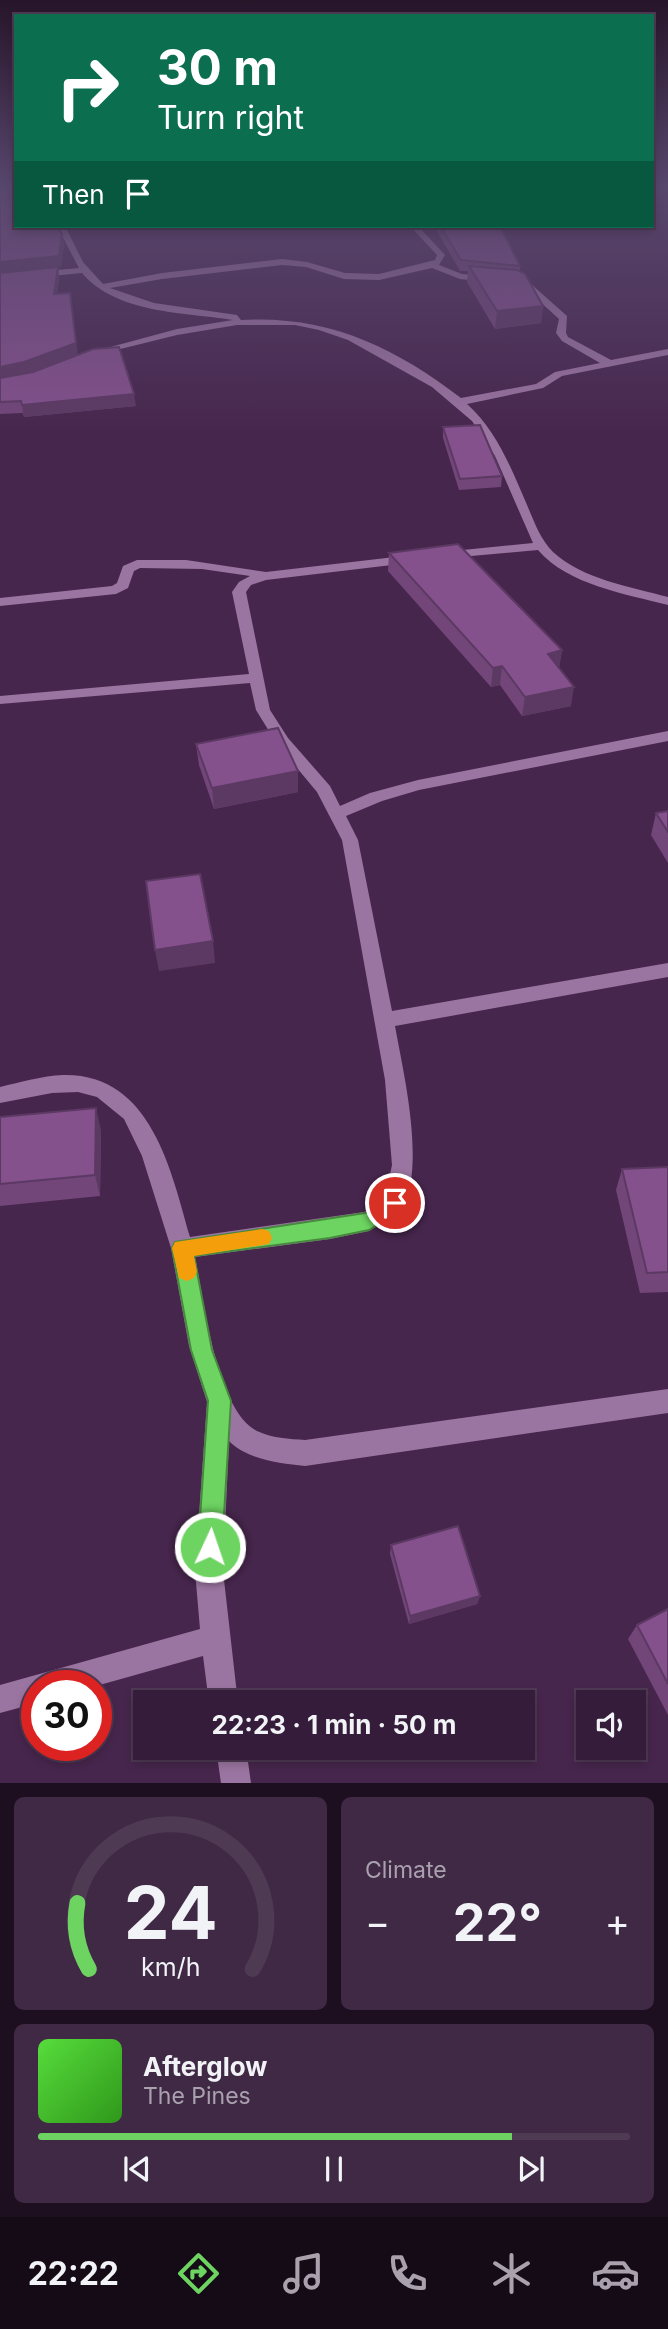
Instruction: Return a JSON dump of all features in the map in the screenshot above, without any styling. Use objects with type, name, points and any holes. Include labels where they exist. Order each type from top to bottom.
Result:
[{"type":"street","points":[[102,287],[231,268]]},
{"type":"street","points":[[320,268],[359,278],[379,277],[419,268]]},
{"type":"street","points":[[442,268],[460,275],[528,286],[564,318],[561,333],[565,339],[610,364]]},
{"type":"street","points":[[0,278],[87,270],[102,287],[134,300],[247,320],[317,326],[345,334],[411,370],[459,402],[484,429],[541,546],[564,565],[583,574],[668,601]]},
{"type":"street","points":[[87,357],[159,338],[247,320]]},
{"type":"street","points":[[459,402],[539,386],[559,374],[668,352]]},
{"type":"street","points":[[182,1248],[330,1229],[369,1221],[395,1203],[403,1165],[395,1080],[350,839],[324,790],[270,726],[263,710],[239,592],[250,580],[265,576],[541,546]]},
{"type":"street","points":[[0,602],[116,590],[123,585],[128,569],[137,564],[198,564],[235,568],[265,576]]},
{"type":"street","points":[[0,701],[257,678]]},
{"type":"street","points":[[338,813],[376,797],[418,785],[668,736]]},
{"type":"street","points":[[384,1020],[668,970]]},
{"type":"street","points":[[0,1095],[38,1086],[68,1083],[105,1091],[132,1113],[146,1135],[182,1248],[201,1350],[219,1401],[240,1435],[275,1450],[305,1452],[668,1401]]},
{"type":"street","points":[[219,1401],[209,1571],[222,1690]]},
{"type":"street","points":[[104,1670],[215,1639]]},
{"type":"street","points":[[0,1699],[21,1693]]},
{"type":"street","points":[[233,1760],[236,1783]]},
{"type":"building","points":[[58,268],[54,294],[70,293],[76,343],[24,362],[0,367],[0,273]]},
{"type":"building","points":[[470,268],[517,270],[525,274],[543,306],[497,311]]},
{"type":"building","points":[[119,347],[134,394],[22,405],[21,401],[0,402],[0,378],[33,372],[93,349]]},
{"type":"building","points":[[480,425],[502,476],[460,479],[443,427]]},
{"type":"building","points":[[458,544],[562,650],[548,654],[574,687],[525,697],[502,666],[493,668],[389,553]]},
{"type":"building","points":[[278,728],[298,771],[212,788],[196,744]]},
{"type":"building","points":[[668,811],[668,832],[656,813]]},
{"type":"building","points":[[200,874],[213,941],[155,950],[146,881]]},
{"type":"building","points":[[96,1108],[95,1175],[0,1184],[0,1117]]},
{"type":"building","points":[[668,1167],[668,1272],[647,1273],[622,1169]]},
{"type":"building","points":[[458,1526],[480,1596],[410,1616],[391,1545]]},
{"type":"building","points":[[668,1609],[668,1684],[637,1625]]},
{"type":"slow traffic","points":[[187,1272],[182,1248],[262,1238]]},
{"type":"route","points":[[210,1547],[219,1401],[201,1350],[182,1248],[330,1229],[369,1221],[395,1203]]}]
